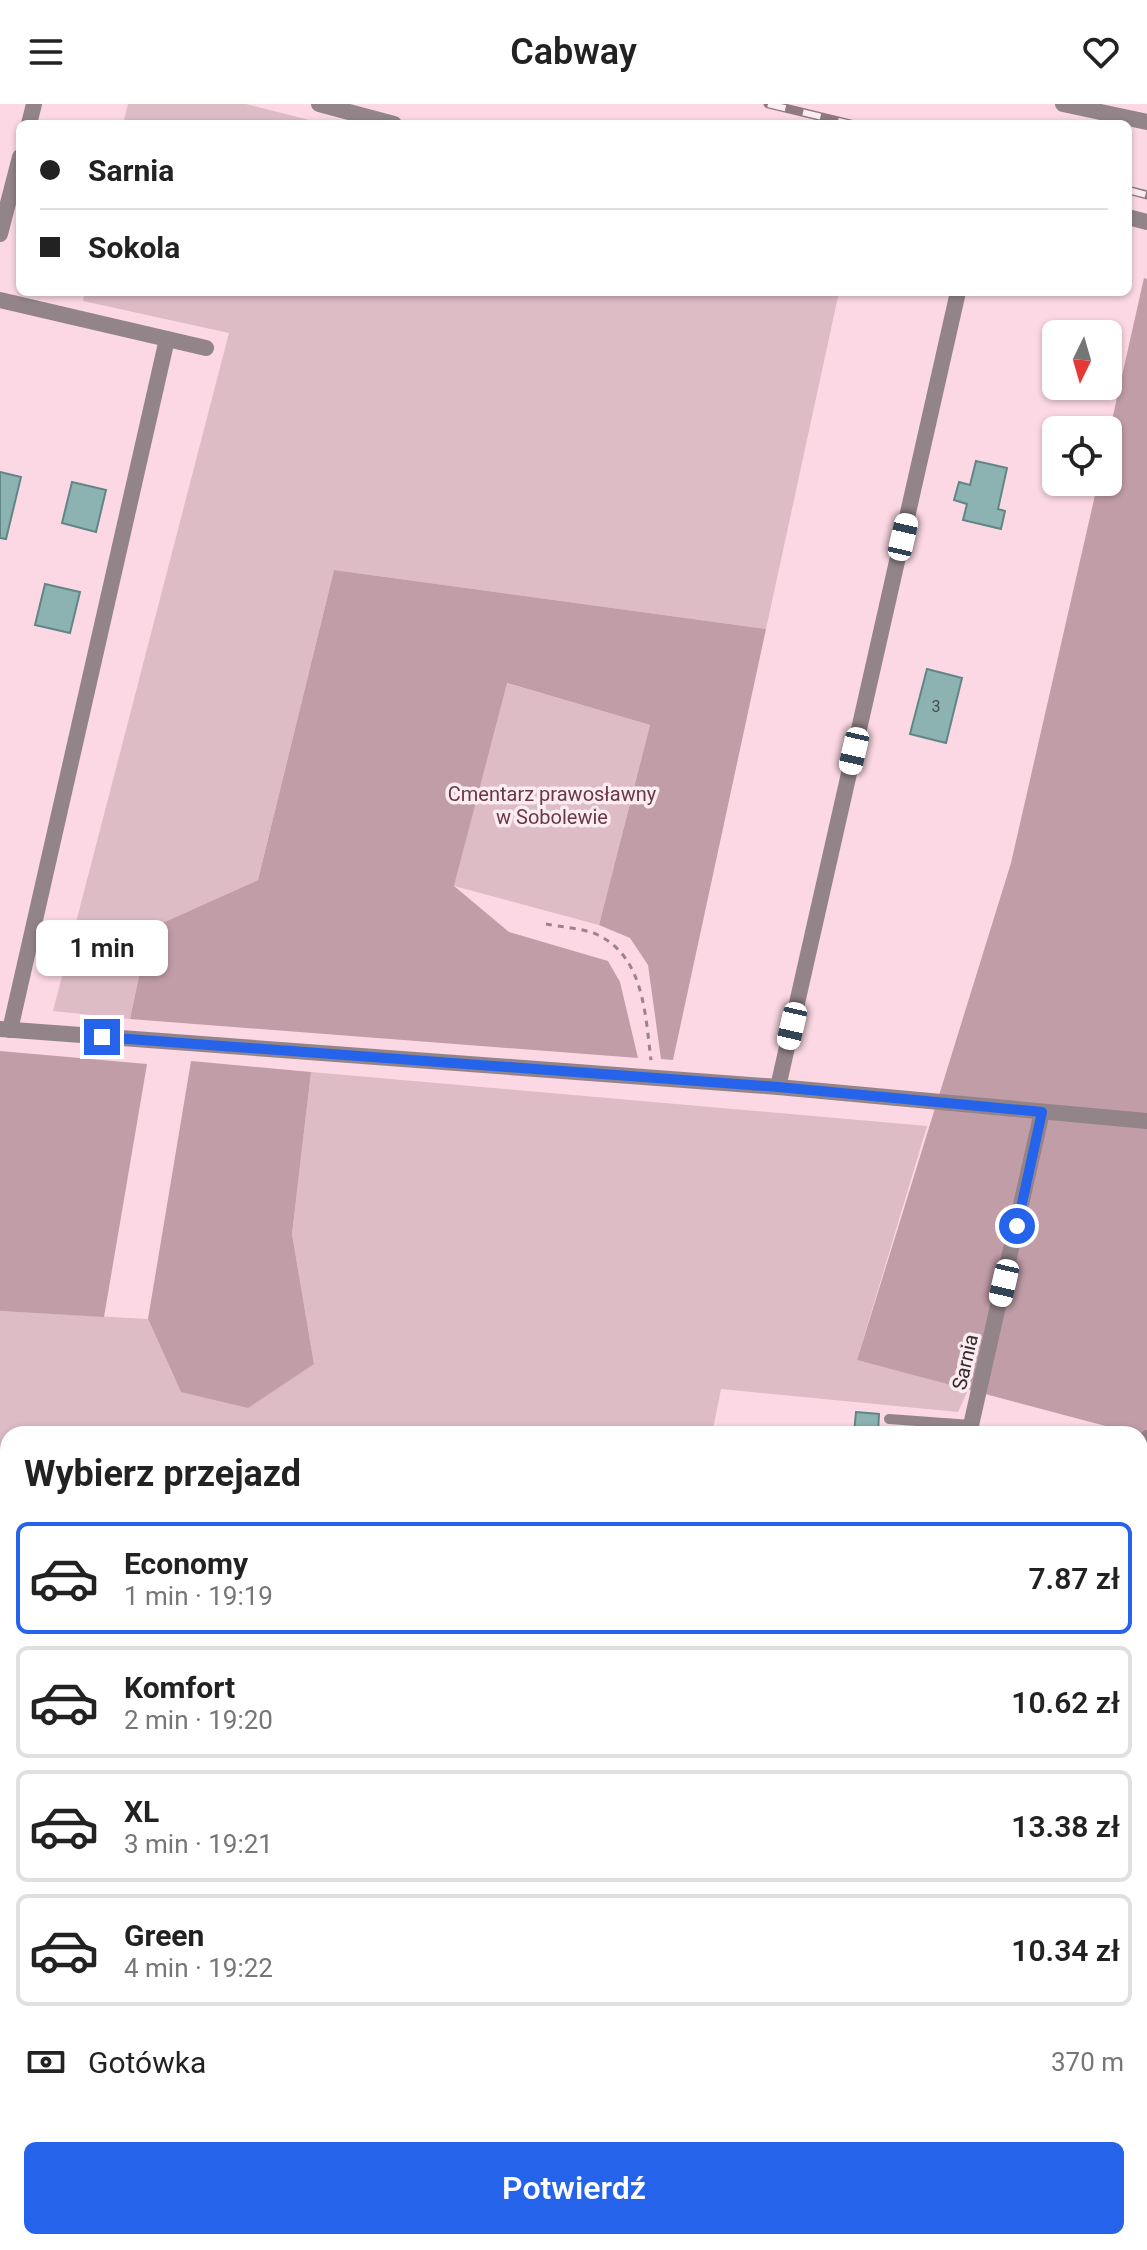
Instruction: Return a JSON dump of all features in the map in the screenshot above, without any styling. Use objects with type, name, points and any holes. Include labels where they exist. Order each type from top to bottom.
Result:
[{"type":"street","points":[[319,104],[379,120]]},
{"type":"street","points":[[1063,104],[1147,122]]},
{"type":"street","points":[[0,234],[16,172]]},
{"type":"street","points":[[778,1087],[957,296]]},
{"type":"street","points":[[0,300],[206,348]]},
{"type":"street","points":[[167,339],[5,1030],[778,1087],[1147,1121]]},
{"type":"street","name":"Sarnia","points":[[971,1426],[1042,1112]]},
{"type":"lane","points":[[889,1419],[946,1426]]},
{"type":"path","points":[[546,924],[595,934],[629,958],[645,1012],[654,1080]]},
{"type":"green space","points":[[128,104],[246,104],[309,120],[124,120]]},
{"type":"green space","points":[[84,296],[838,296],[766,629],[334,570],[258,880],[149,929],[130,1019],[53,1011],[229,333],[83,301]]},
{"type":"green space","name":"Cmentarz prawosławny w Sobolewie","points":[[506,683],[650,725],[599,925],[454,886]]},
{"type":"green space","points":[[311,1072],[927,1126],[857,1360],[969,1388],[958,1412],[721,1389],[714,1426],[0,1426],[0,1311],[148,1319],[181,1392],[314,1364],[292,1234]]},
{"type":"shaded area","points":[[1144,278],[1147,279],[1147,1426],[1106,1426],[857,1360],[1011,863],[1095,496],[1122,496],[1122,416],[1113,416],[1117,400],[1122,400],[1122,376]]},
{"type":"shaded area","points":[[334,570],[766,629],[673,1060],[661,1059],[648,965],[630,938],[599,925],[650,725],[507,683],[454,886],[509,932],[608,961],[620,982],[638,1058],[130,1019],[149,929],[258,880]]},
{"type":"shaded area","points":[[0,1051],[147,1064],[104,1317],[0,1311]]},
{"type":"shaded area","points":[[191,1061],[311,1072],[292,1234],[314,1364],[248,1408],[181,1392],[148,1319]]},
{"type":"building","points":[[976,461],[1007,468],[998,509],[1005,511],[1001,529],[963,520],[967,504],[954,500],[959,482],[970,485]]},
{"type":"building","points":[[0,472],[21,477],[6,539],[0,538]]},
{"type":"building","points":[[72,482],[106,490],[96,532],[62,523]]},
{"type":"building","points":[[45,584],[80,592],[70,633],[35,625]]},
{"type":"building","points":[[927,669],[962,678],[946,743],[910,734]]},
{"type":"building","points":[[856,1412],[879,1414],[878,1426],[855,1426]]},
{"type":"railway","points":[[768,104],[834,120]]},
{"type":"railway","points":[[1132,191],[1147,195]]},
{"type":"route","points":[[102,1037],[778,1087],[1042,1112],[1017,1226]]}]
